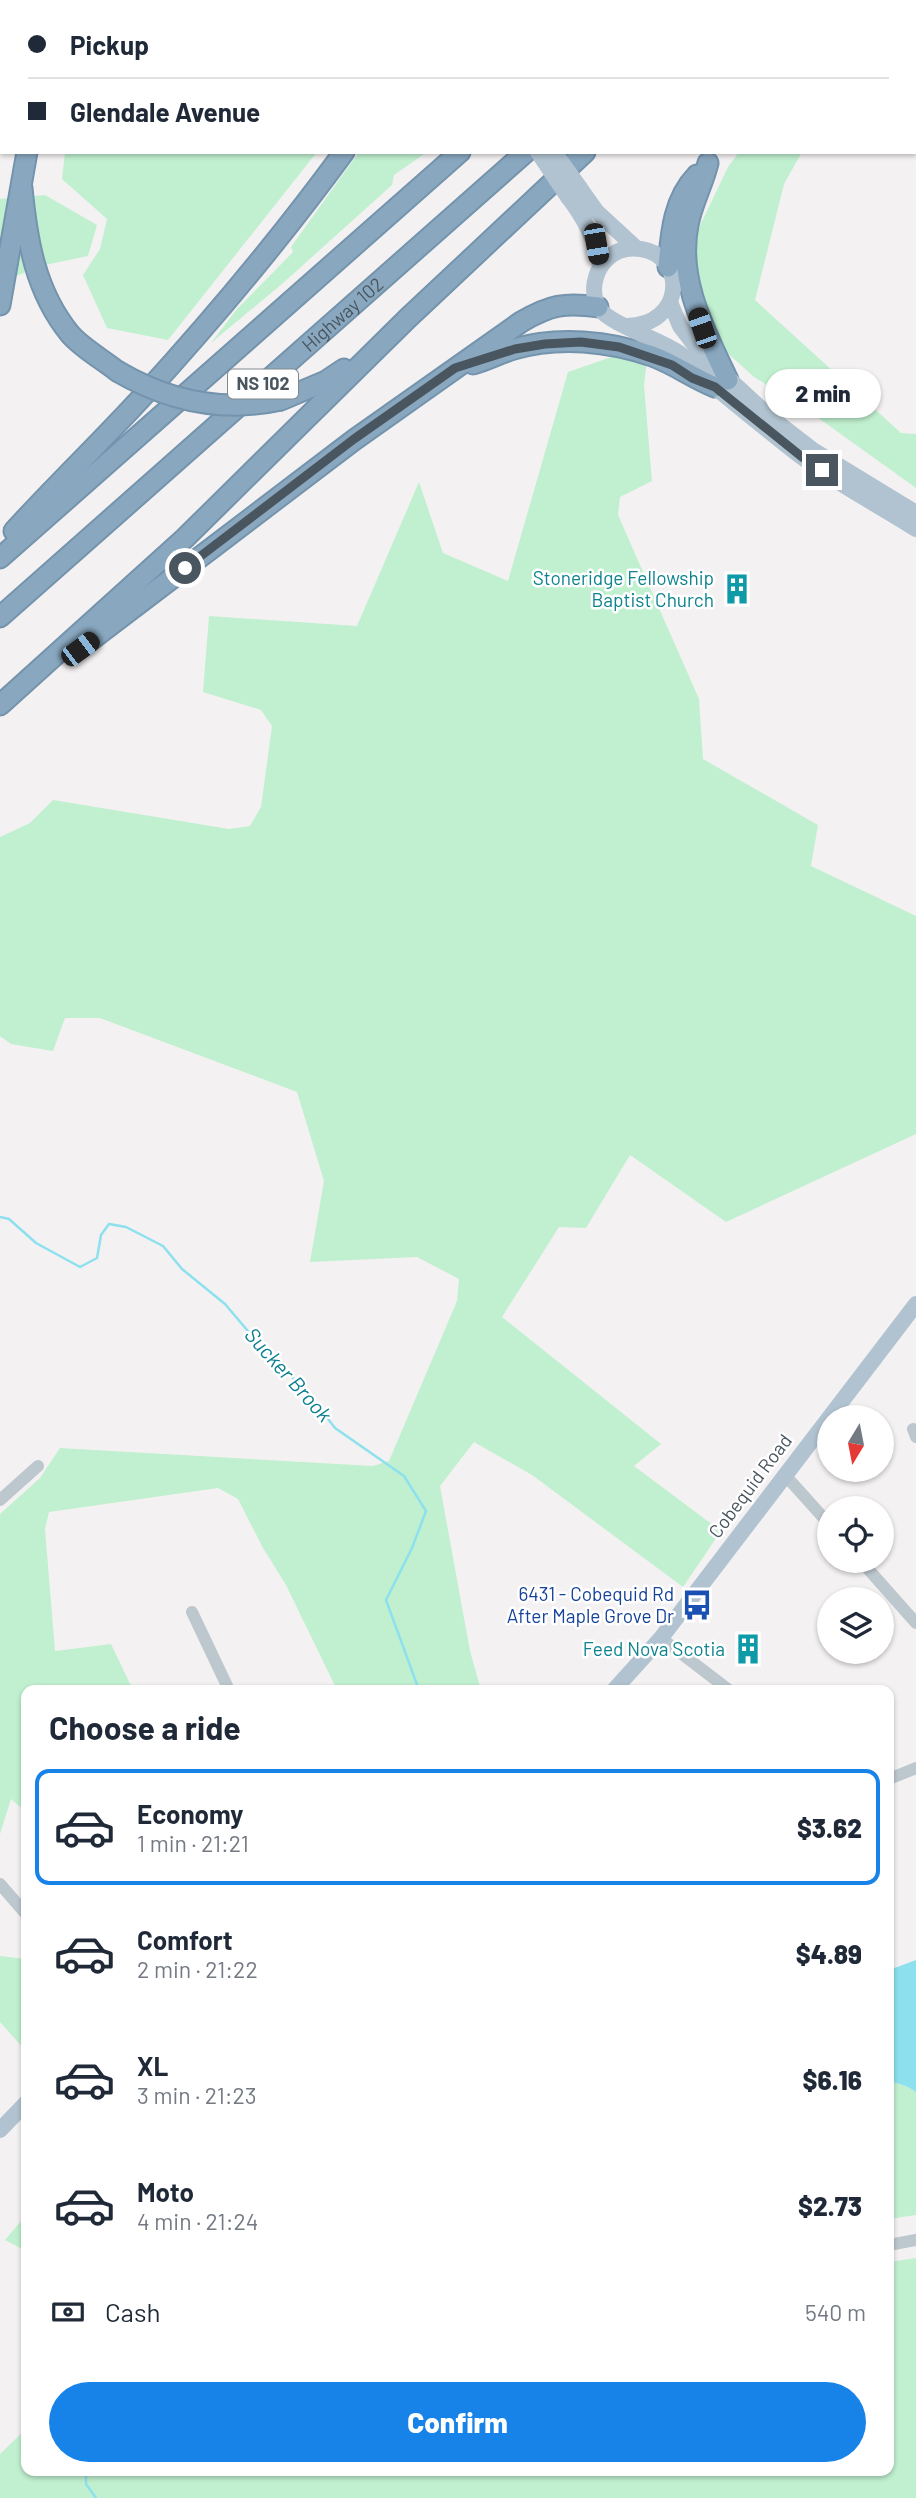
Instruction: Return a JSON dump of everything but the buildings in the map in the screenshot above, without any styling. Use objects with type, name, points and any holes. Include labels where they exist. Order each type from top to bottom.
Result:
[{"type":"highway","points":[[0,305],[27,154]]},
{"type":"highway","points":[[0,545],[142,397],[229,298],[295,219],[343,154]]},
{"type":"highway","name":"NS 102","points":[[0,558],[458,154]]},
{"type":"highway","name":"Highway 102","points":[[0,617],[524,154]]},
{"type":"highway","points":[[0,707],[185,538],[408,318],[583,154]]},
{"type":"highway","points":[[668,267],[671,231],[677,205],[691,181],[712,158]]},
{"type":"highway","points":[[455,368],[515,349],[581,342],[619,347],[652,356],[692,378],[722,383],[692,298],[685,257],[688,224],[712,158]]},
{"type":"highway","points":[[22,187],[30,251],[45,293],[71,335],[117,371],[140,385],[192,402],[219,406],[242,406],[281,400],[326,381],[347,368],[408,318]]},
{"type":"highway","points":[[0,707],[354,439],[543,309],[560,304],[598,307]]},
{"type":"main road","points":[[540,154],[574,192],[636,248]]},
{"type":"main road","points":[[555,154],[596,244],[600,266]]},
{"type":"main road","points":[[628,326],[640,326],[663,313],[670,302],[673,289],[668,267],[645,249],[619,250],[600,266],[594,291],[598,307],[615,321],[682,354],[813,450],[916,513]]},
{"type":"main road","points":[[670,302],[686,334],[722,383],[802,457],[916,529]]},
{"type":"main road","name":"Cobequid Road","points":[[619,1685],[661,1638],[916,1304]]},
{"type":"main road","points":[[0,2130],[21,2108]]},
{"type":"street","points":[[0,1500],[38,1466]]},
{"type":"street","points":[[785,1475],[817,1511]]},
{"type":"street","points":[[872,1573],[916,1623]]},
{"type":"street","points":[[192,1612],[227,1685]]},
{"type":"street","points":[[661,1638],[722,1685]]},
{"type":"street","points":[[894,1777],[916,1769]]},
{"type":"street","points":[[0,1884],[21,1908]]},
{"type":"street","points":[[894,2244],[916,2240]]},
{"type":"green space","points":[[65,154],[315,154],[168,340],[107,328],[83,275],[100,249],[107,219],[62,179]]},
{"type":"green space","points":[[358,154],[424,154],[394,175],[392,185],[282,284],[211,343],[237,309],[293,252],[291,247]]},
{"type":"green space","points":[[738,154],[801,154],[784,184],[755,300],[901,433],[916,434],[916,488],[803,407],[754,377],[721,347],[685,257],[728,167]]},
{"type":"green space","points":[[45,195],[97,225],[88,256],[40,266],[0,283],[0,199]]},
{"type":"green space","points":[[649,344],[644,385],[652,481],[620,497],[618,515],[699,699],[703,759],[818,825],[811,866],[916,916],[916,1134],[726,1222],[630,1155],[586,1228],[559,1227],[502,1317],[661,1444],[634,1466],[721,1531],[683,1587],[532,1475],[474,1442],[440,1486],[470,1651],[480,1685],[335,1685],[286,1585],[238,1499],[218,1488],[49,1512],[45,1529],[55,1651],[111,1644],[131,1685],[21,1685],[21,1808],[11,1799],[0,1834],[0,1514],[40,1478],[60,1448],[373,1466],[389,1461],[457,1301],[459,1279],[417,1257],[310,1262],[324,1181],[297,1092],[100,1018],[65,1018],[53,1051],[11,1044],[0,1036],[0,837],[30,823],[53,800],[229,829],[250,826],[261,807],[272,726],[261,710],[203,692],[209,616],[357,626],[419,482],[443,553],[508,581],[568,372]]},
{"type":"green space","points":[[0,1956],[21,1958],[21,2045],[0,2022]]},
{"type":"green space","points":[[894,2082],[916,2092],[916,2215],[894,2218]]},
{"type":"green space","points":[[21,2221],[21,2248],[5,2240]]},
{"type":"green space","points":[[916,2258],[916,2498],[0,2498],[0,2454],[21,2434],[21,2476],[894,2476],[894,2261]]},
{"type":"water","points":[[916,1960],[916,2092],[894,2082],[894,1968]]},
{"type":"waterway","name":"Sucker Brook","points":[[0,1217],[9,1219],[36,1243],[80,1267],[97,1258],[101,1235],[109,1224],[126,1227],[163,1246],[182,1269],[225,1304],[258,1343],[307,1392],[335,1428],[404,1476],[426,1511],[412,1548],[386,1600],[417,1685]]},
{"type":"waterway","points":[[86,2476],[86,2484],[96,2498]]},
{"type":"place","name":"Stoneridge Fellowship Baptist Church","points":[[737,589]]},
{"type":"place","name":"6431 - Cobequid Rd After Maple Grove Dr","points":[[697,1605]]},
{"type":"place","name":"Feed Nova Scotia","points":[[748,1649]]},
{"type":"route","points":[[185,568],[354,439],[455,368],[515,349],[545,344],[581,342],[619,347],[672,365],[692,378],[715,387],[822,470]]}]
